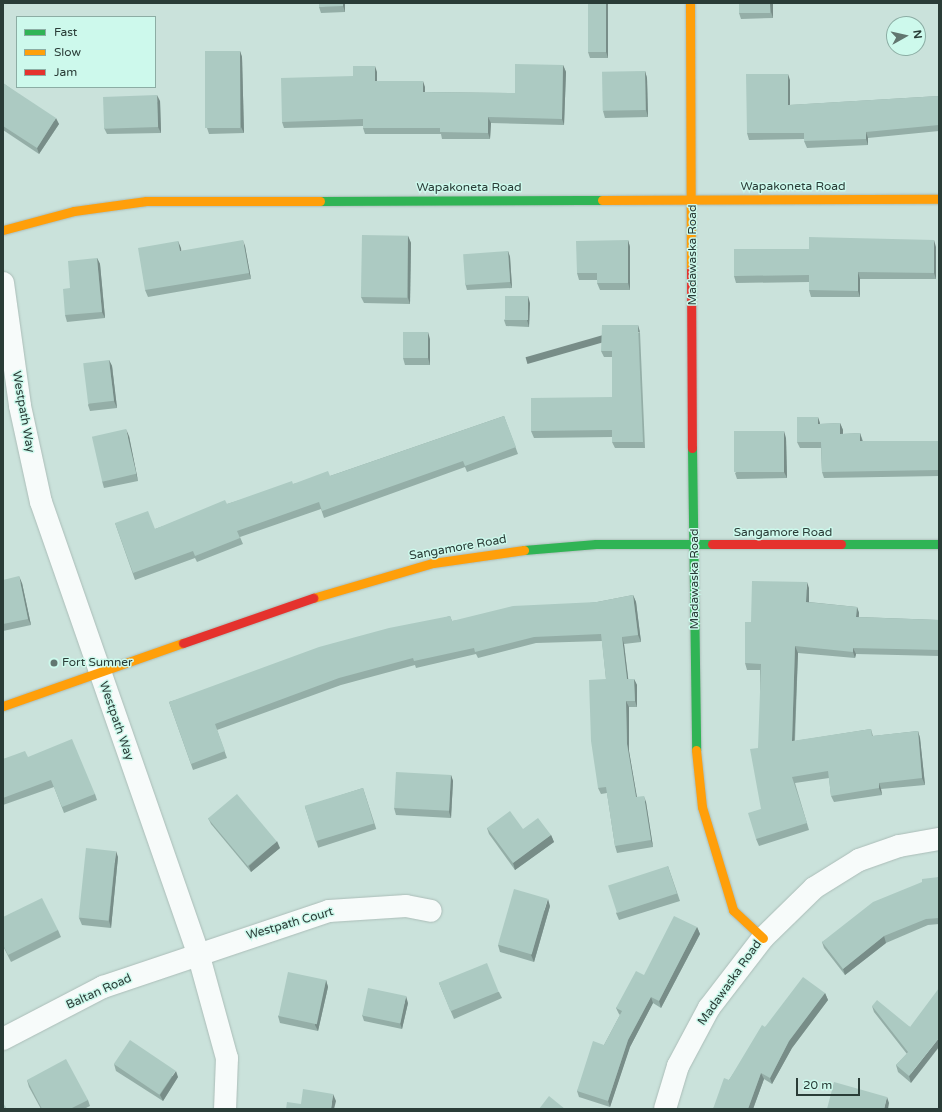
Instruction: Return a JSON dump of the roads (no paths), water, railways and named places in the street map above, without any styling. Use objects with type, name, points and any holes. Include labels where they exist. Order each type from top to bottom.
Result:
[{"type":"street","name":"Madawaska Road","points":[[665,1109],[678,1066],[710,1008],[763,938],[733,910],[702,807],[694,732],[695,545],[690,3]]},
{"type":"street","name":"Wapakoneta Road","points":[[3,230],[74,211],[146,201],[939,199]]},
{"type":"street","name":"Westpath Way","points":[[3,283],[12,407],[40,502],[198,953],[227,1058],[225,1109]]},
{"type":"street","name":"Sangamore Road","points":[[3,706],[347,586],[433,562],[491,552],[596,544],[939,544]]},
{"type":"street","points":[[763,938],[814,888],[859,860],[899,846],[939,839]]},
{"type":"street","name":"Westpath Court","points":[[198,953],[329,911],[406,906],[431,911]]},
{"type":"street","name":"Baltan Road","points":[[3,1039],[103,987],[198,953]]},
{"type":"place","name":"Fort Sumner","points":[[54,663]]}]
